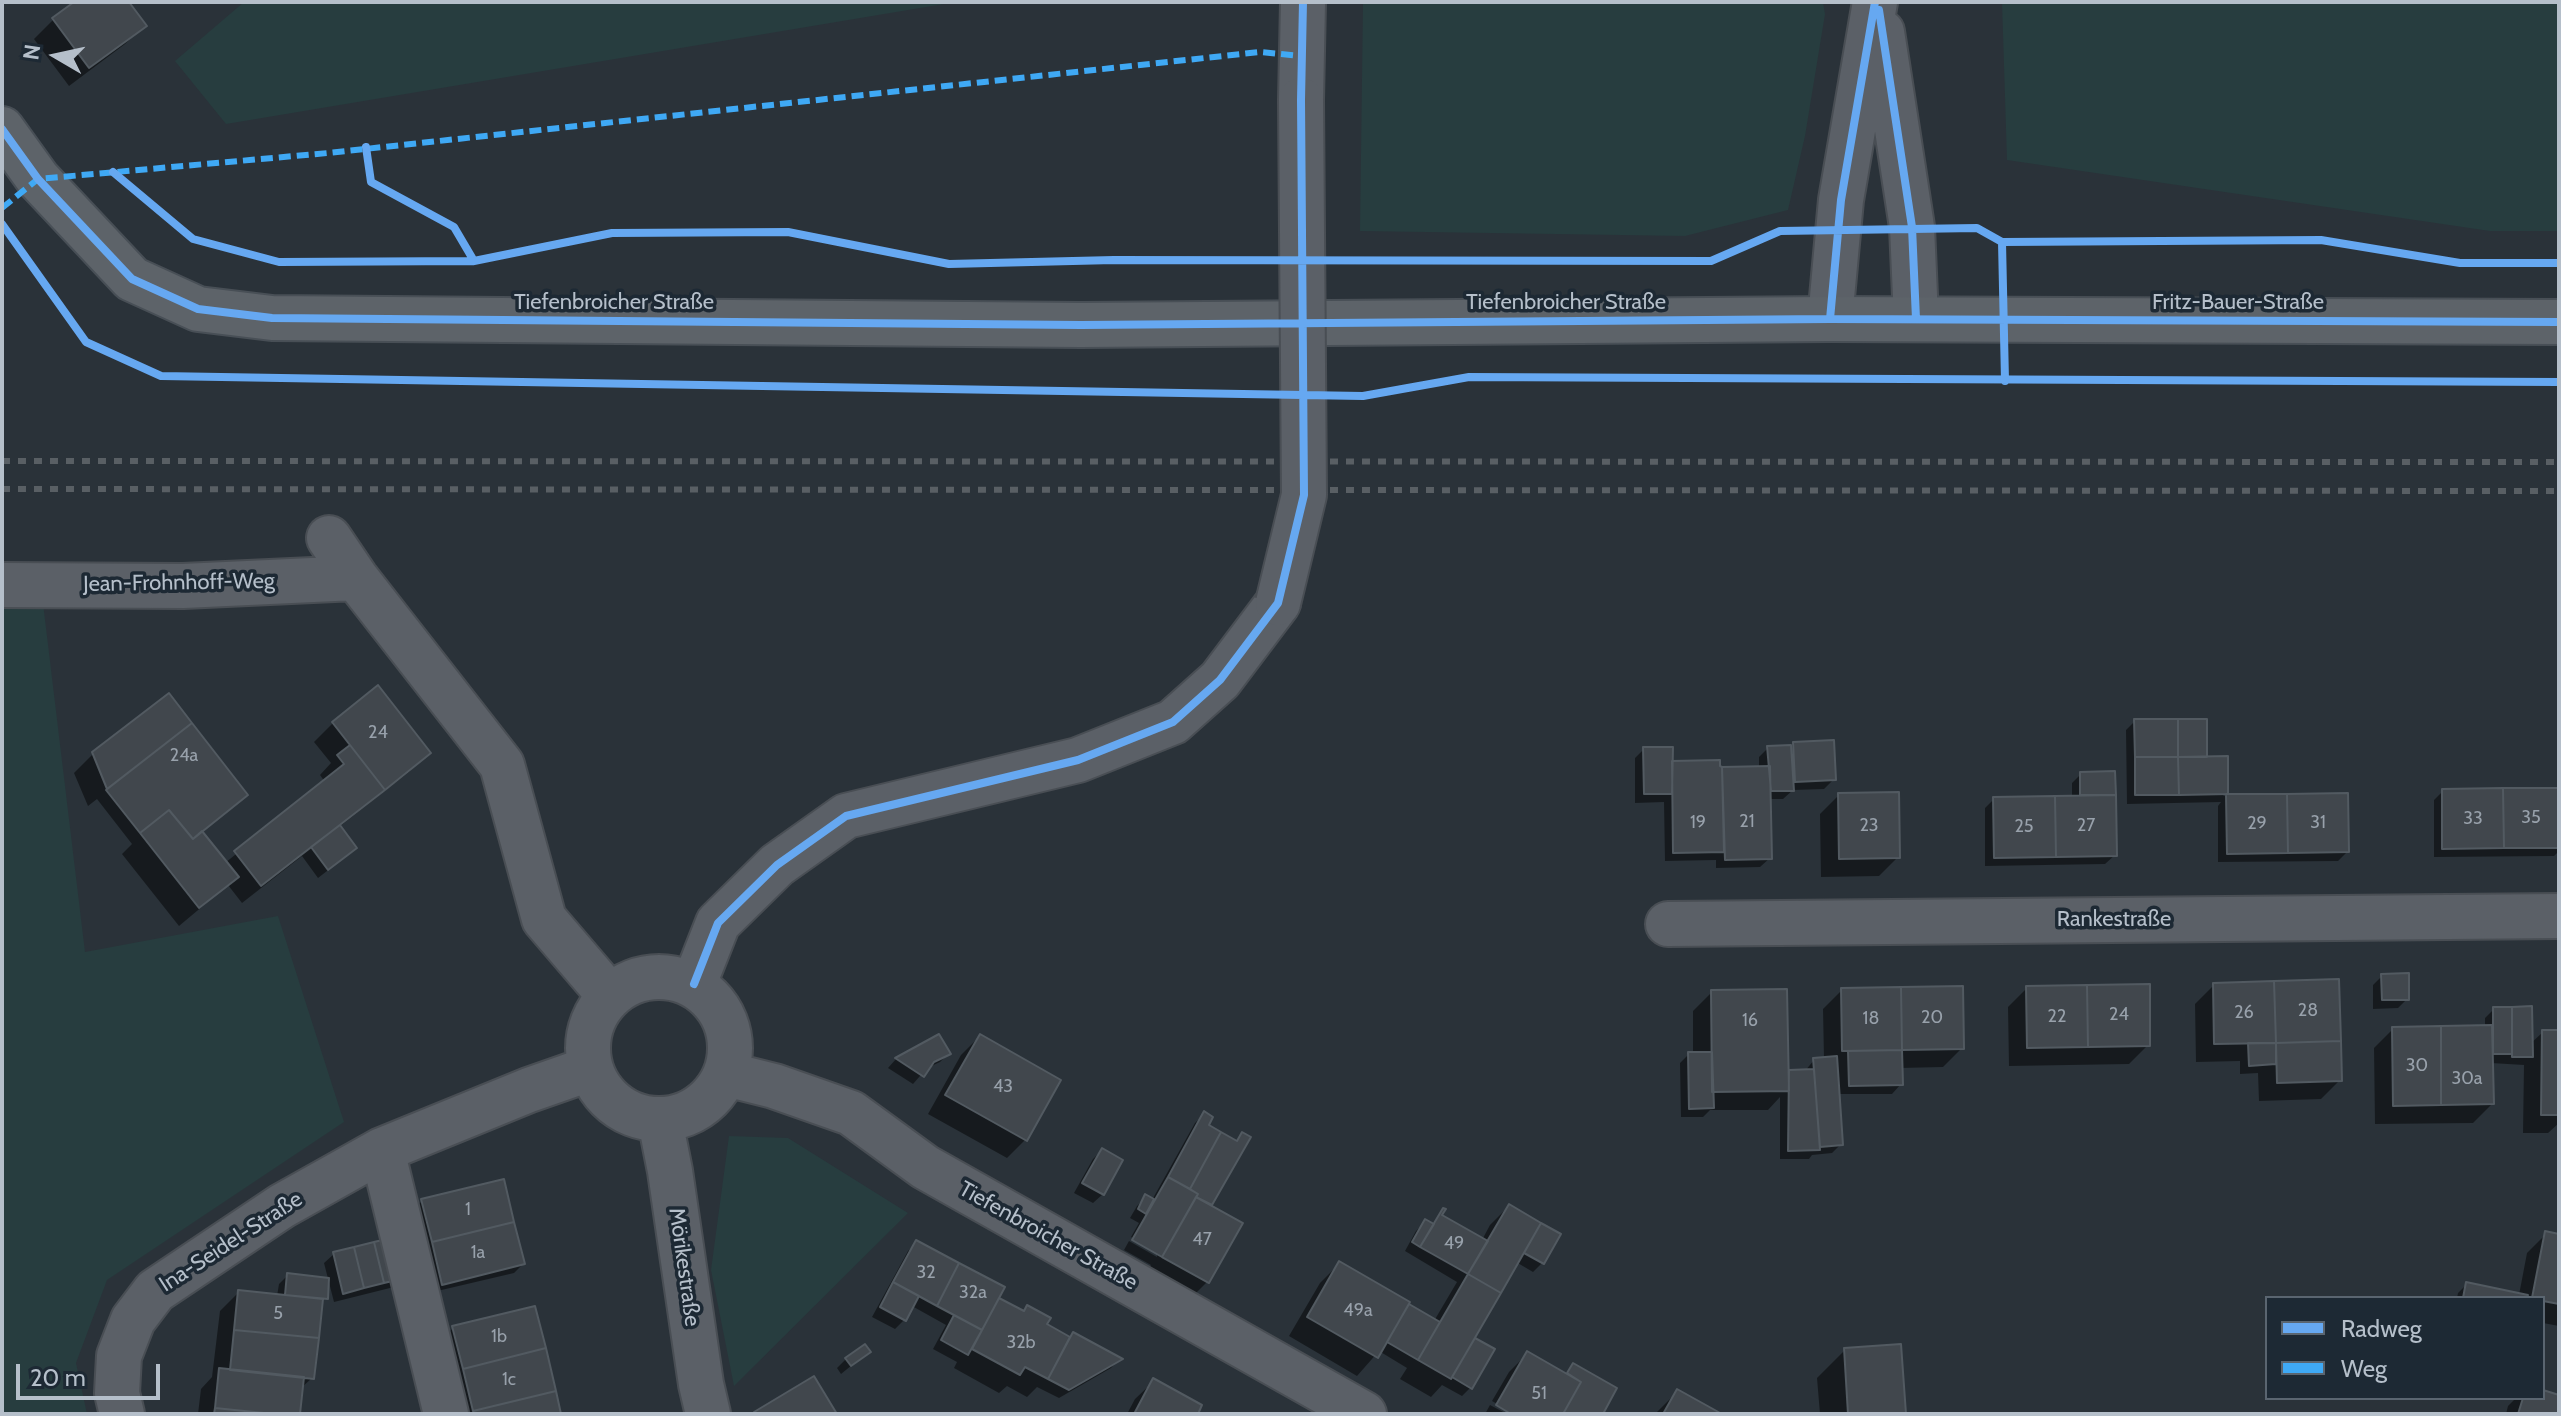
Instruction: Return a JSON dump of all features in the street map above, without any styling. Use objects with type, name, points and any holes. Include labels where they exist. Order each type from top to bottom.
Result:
[{"type":"main road","name":"Tiefenbroicher Straße","points":[[2,129],[38,179],[132,279],[198,309],[272,318],[1081,325],[1916,319]]},
{"type":"main road","name":"Fritz-Bauer-Straße","points":[[1916,319],[2559,322]]},
{"type":"street","points":[[694,984],[718,923],[777,865],[846,816],[1078,760],[1173,722],[1220,680],[1278,603],[1304,495],[1303,2]]},
{"type":"street","points":[[1830,319],[1841,200],[1876,2]]},
{"type":"street","points":[[1876,2],[1912,227],[1916,319]]},
{"type":"street","points":[[329,538],[356,578],[502,765],[544,919],[609,995]]},
{"type":"street","name":"Jean-Frohnhoff-Weg","points":[[2,585],[183,586],[356,578]]},
{"type":"street","name":"Rankestraße","points":[[1668,924],[2559,916]]},
{"type":"street","points":[[664,975],[694,984],[719,1007],[731,1040],[726,1074],[711,1098],[688,1114],[660,1120],[630,1114],[605,1096],[589,1069],[587,1043],[593,1017],[609,995],[634,979],[664,975]]},
{"type":"street","name":"Ina-Seidel-Straße","points":[[122,1414],[117,1393],[119,1356],[133,1320],[155,1291],[282,1206],[382,1150],[589,1069]]},
{"type":"street","name":"Tiefenbroicher Straße","points":[[726,1074],[774,1086],[851,1113],[925,1167],[1364,1414]]},
{"type":"street","name":"Mörikestraße","points":[[660,1120],[708,1414]]},
{"type":"street","points":[[382,1150],[446,1414]]},
{"type":"green space","points":[[244,2],[956,2],[226,124],[175,61]]},
{"type":"green space","points":[[1363,2],[1823,2],[1825,14],[1805,136],[1788,210],[1685,236],[1360,231]]},
{"type":"green space","points":[[2002,2],[2559,2],[2559,231],[2490,231],[2007,160]]},
{"type":"green space","points":[[2,602],[43,603],[85,952],[278,916],[344,1122],[107,1280],[76,1363],[87,1414],[2,1414]]},
{"type":"green space","points":[[729,1136],[788,1138],[908,1213],[734,1386],[711,1270]]},
{"type":"building","points":[[74,2],[129,2],[147,26],[89,68],[52,18]]},
{"type":"building","points":[[378,685],[431,753],[385,790],[332,722]]},
{"type":"building","points":[[169,693],[192,723],[107,789],[92,752]]},
{"type":"building","points":[[2134,719],[2178,719],[2178,757],[2135,757]]},
{"type":"building","points":[[2178,719],[2207,719],[2207,757],[2178,757]]},
{"type":"building","points":[[192,723],[248,795],[193,839],[169,810],[140,833],[106,790]]},
{"type":"building","points":[[1834,740],[1836,780],[1795,782],[1793,742]]},
{"type":"building","points":[[350,745],[385,790],[261,886],[234,851],[344,764],[337,755]]},
{"type":"building","points":[[1791,745],[1794,791],[1771,791],[1767,746]]},
{"type":"building","points":[[1643,747],[1673,747],[1672,794],[1644,794]]},
{"type":"building","points":[[2228,756],[2228,794],[2179,795],[2178,757]]},
{"type":"building","points":[[2135,757],[2178,757],[2179,795],[2135,795]]},
{"type":"building","points":[[1720,760],[1724,852],[1673,853],[1672,761]]},
{"type":"building","points":[[1770,766],[1772,859],[1725,860],[1722,767]]},
{"type":"building","points":[[2115,771],[2116,795],[2080,795],[2080,772]]},
{"type":"building","points":[[2503,788],[2504,848],[2442,849],[2442,789]]},
{"type":"building","points":[[2503,788],[2559,788],[2559,848],[2504,848]]},
{"type":"building","points":[[1899,792],[1900,858],[1839,859],[1838,793]]},
{"type":"building","points":[[2348,793],[2349,852],[2288,853],[2287,794]]},
{"type":"building","points":[[2226,794],[2287,794],[2288,853],[2227,854]]},
{"type":"building","points":[[2116,795],[2117,856],[2056,857],[2055,796]]},
{"type":"building","points":[[2055,796],[2056,857],[1994,858],[1993,797]]},
{"type":"building","points":[[169,810],[193,839],[202,831],[239,877],[199,908],[140,833]]},
{"type":"building","points":[[340,825],[357,848],[328,870],[311,847]]},
{"type":"building","points":[[2409,973],[2409,1000],[2382,1000],[2381,974]]},
{"type":"building","points":[[2339,979],[2341,1041],[2276,1043],[2274,981]]},
{"type":"building","points":[[2274,981],[2276,1043],[2214,1044],[2213,983]]},
{"type":"building","points":[[2150,984],[2150,1046],[2088,1047],[2087,985]]},
{"type":"building","points":[[2087,985],[2088,1047],[2027,1048],[2026,986]]},
{"type":"building","points":[[1963,986],[1964,1049],[1902,1050],[1901,987]]},
{"type":"building","points":[[1901,987],[1902,1050],[1842,1051],[1841,988]]},
{"type":"building","points":[[1787,989],[1789,1091],[1712,1092],[1711,990]]},
{"type":"building","points":[[2532,1006],[2533,1057],[2512,1057],[2512,1007]]},
{"type":"building","points":[[2493,1007],[2512,1007],[2512,1054],[2493,1054]]},
{"type":"building","points":[[2492,1025],[2494,1104],[2441,1105],[2441,1026]]},
{"type":"building","points":[[2441,1026],[2441,1105],[2393,1106],[2392,1027]]},
{"type":"building","points":[[2542,1030],[2559,1030],[2559,1115],[2541,1115]]},
{"type":"building","points":[[939,1034],[951,1054],[934,1062],[924,1077],[895,1058]]},
{"type":"building","points":[[980,1034],[1061,1080],[1027,1141],[945,1095]]},
{"type":"building","points":[[2341,1041],[2342,1081],[2277,1083],[2276,1043]]},
{"type":"building","points":[[2248,1043],[2276,1043],[2276,1064],[2249,1066]]},
{"type":"building","points":[[1902,1050],[1903,1085],[1849,1086],[1848,1051]]},
{"type":"building","points":[[1688,1052],[1712,1052],[1714,1108],[1689,1109]]},
{"type":"building","points":[[1837,1056],[1843,1145],[1820,1147],[1813,1058]]},
{"type":"building","points":[[1814,1069],[1820,1150],[1788,1151],[1789,1070]]},
{"type":"building","points":[[1204,1111],[1213,1117],[1209,1125],[1221,1132],[1190,1189],[1168,1177]]},
{"type":"building","points":[[1221,1132],[1237,1141],[1242,1132],[1251,1137],[1212,1205],[1196,1197],[1198,1194],[1190,1189]]},
{"type":"building","points":[[1102,1148],[1123,1160],[1104,1195],[1082,1183]]},
{"type":"building","points":[[1168,1177],[1198,1194],[1162,1257],[1132,1240]]},
{"type":"building","points":[[504,1179],[514,1222],[432,1242],[421,1199]]},
{"type":"building","points":[[1145,1194],[1154,1199],[1146,1214],[1138,1209]]},
{"type":"building","points":[[1196,1197],[1243,1223],[1209,1283],[1162,1257]]},
{"type":"building","points":[[1509,1204],[1541,1223],[1501,1293],[1468,1274]]},
{"type":"building","points":[[1443,1208],[1446,1209],[1442,1215],[1488,1241],[1468,1274],[1420,1247]]},
{"type":"building","points":[[1425,1219],[1434,1224],[1420,1247],[1412,1242]]},
{"type":"building","points":[[514,1222],[525,1264],[442,1285],[432,1242]]},
{"type":"building","points":[[1541,1223],[1561,1234],[1544,1264],[1524,1253]]},
{"type":"building","points":[[2545,1231],[2559,1234],[2559,1304],[2545,1301],[2545,1296],[2532,1296]]},
{"type":"building","points":[[395,1237],[405,1278],[384,1283],[374,1242]]},
{"type":"building","points":[[916,1240],[959,1263],[937,1306],[893,1282]]},
{"type":"building","points":[[374,1242],[384,1283],[364,1288],[354,1247]]},
{"type":"building","points":[[354,1247],[364,1288],[343,1294],[333,1252]]},
{"type":"building","points":[[1339,1261],[1410,1302],[1378,1358],[1307,1317]]},
{"type":"building","points":[[959,1263],[1005,1287],[982,1330],[937,1306]]},
{"type":"building","points":[[287,1273],[329,1278],[328,1299],[285,1295]]},
{"type":"building","points":[[1468,1274],[1501,1293],[1451,1379],[1418,1360]]},
{"type":"building","points":[[893,1282],[919,1296],[906,1321],[880,1307]]},
{"type":"building","points":[[2466,1282],[2528,1295],[2528,1296],[2463,1296]]},
{"type":"building","points":[[238,1290],[323,1299],[319,1338],[234,1330]]},
{"type":"building","points":[[999,1298],[1024,1311],[1027,1305],[1051,1318],[1047,1324],[1070,1337],[1048,1379],[1025,1367],[1020,1375],[972,1349]]},
{"type":"building","points":[[1409,1304],[1440,1322],[1418,1360],[1387,1342]]},
{"type":"building","points":[[535,1306],[546,1348],[463,1369],[452,1326]]},
{"type":"building","points":[[954,1315],[982,1330],[968,1355],[941,1340]]},
{"type":"building","points":[[234,1330],[319,1338],[314,1379],[230,1370]]},
{"type":"building","points":[[1073,1332],[1123,1359],[1069,1390],[1048,1379]]},
{"type":"building","points":[[1475,1338],[1495,1349],[1472,1389],[1452,1377]]},
{"type":"building","points":[[865,1344],[871,1352],[851,1366],[845,1358]]},
{"type":"building","points":[[1901,1344],[1906,1414],[1848,1414],[1844,1348]]},
{"type":"building","points":[[546,1348],[556,1391],[473,1411],[463,1369]]},
{"type":"building","points":[[1527,1351],[1581,1382],[1563,1414],[1511,1414],[1496,1405]]},
{"type":"building","points":[[1573,1363],[1617,1388],[1603,1414],[1563,1414],[1581,1382],[1567,1373]]},
{"type":"building","points":[[219,1368],[304,1377],[300,1414],[215,1408]]},
{"type":"building","points":[[814,1376],[837,1414],[755,1414],[754,1412]]},
{"type":"building","points":[[1153,1378],[1202,1405],[1198,1414],[1134,1414]]},
{"type":"building","points":[[1677,1389],[1722,1414],[1663,1414]]},
{"type":"building","points":[[556,1391],[561,1414],[474,1414],[473,1411]]},
{"type":"building","points":[[2545,1391],[2559,1395],[2559,1414],[2518,1414],[2522,1400],[2545,1400]]},
{"type":"building","points":[[215,1408],[274,1414],[214,1414]]},
{"type":"railway","points":[[2,461],[2559,462]]},
{"type":"railway","points":[[2,489],[2559,491]]},
{"type":"marked path","points":[[2,208],[38,179],[328,153],[1260,52],[1302,56]]},
{"type":"cycle path","points":[[694,984],[718,923],[777,865],[846,816],[1078,760],[1173,722],[1220,680],[1278,603],[1304,495],[1303,2]]},
{"type":"cycle path","points":[[1830,319],[1841,200],[1875,2]]},
{"type":"cycle path","points":[[1879,10],[1912,227],[1916,319]]},
{"type":"cycle path","points":[[2,129],[38,179],[132,279],[198,309],[272,318],[1081,325],[1830,319],[2559,322]]},
{"type":"cycle path","points":[[366,147],[371,182],[454,227],[474,261]]},
{"type":"cycle path","points":[[113,172],[193,239],[279,262],[474,261],[612,233],[788,232],[949,264],[1114,260],[1711,261],[1780,231],[1977,228],[2002,242],[2321,240],[2460,263],[2559,263]]},
{"type":"cycle path","points":[[2,224],[86,342],[161,376],[1363,396],[1469,377],[2559,382]]},
{"type":"cycle path","points":[[2002,242],[2005,381]]}]
